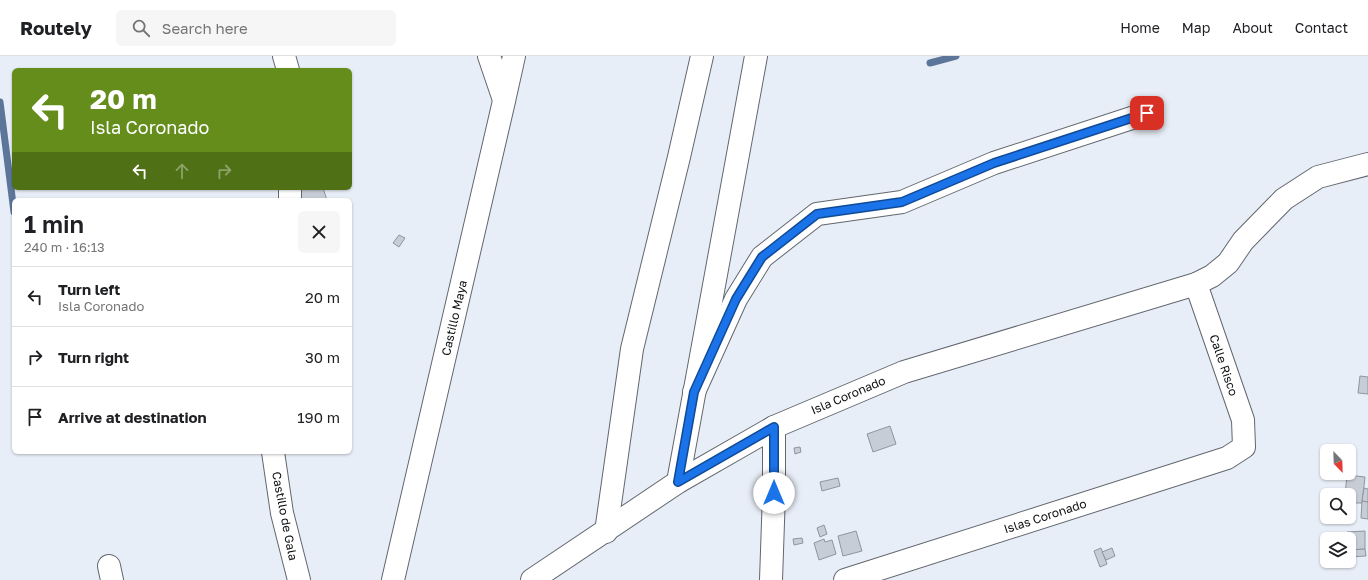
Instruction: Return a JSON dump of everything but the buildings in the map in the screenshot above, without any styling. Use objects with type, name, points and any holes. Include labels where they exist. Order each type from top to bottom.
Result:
[{"type":"street","points":[[284,56],[287,68]]},
{"type":"street","points":[[489,56],[504,101]]},
{"type":"street","name":"Castillo Maya","points":[[393,580],[514,56]]},
{"type":"street","points":[[606,532],[632,349],[702,56]]},
{"type":"street","points":[[678,482],[756,56]]},
{"type":"street","points":[[694,392],[736,299],[762,257],[817,214],[902,202],[994,163],[1147,113]]},
{"type":"street","name":"Isla Coronado","points":[[532,580],[606,532],[678,482],[774,427],[904,372],[1196,284],[1212,276],[1228,263],[1243,242],[1284,199],[1318,177],[1368,164]]},
{"type":"street","name":"Calle Risco","points":[[1196,284],[1243,420],[1244,447]]},
{"type":"street","points":[[771,580],[774,493],[774,427]]},
{"type":"street","name":"Islas Coronado","points":[[845,580],[1227,458],[1244,447]]},
{"type":"street","name":"Castillo de Gala","points":[[273,454],[282,513],[299,580]]},
{"type":"waterway","points":[[930,63],[956,56]]},
{"type":"waterway","points":[[0,102],[12,198]]},
{"type":"route","points":[[774,493],[774,427],[678,482],[694,392],[736,299],[762,257],[817,214],[902,202],[994,163],[1147,113]]}]
